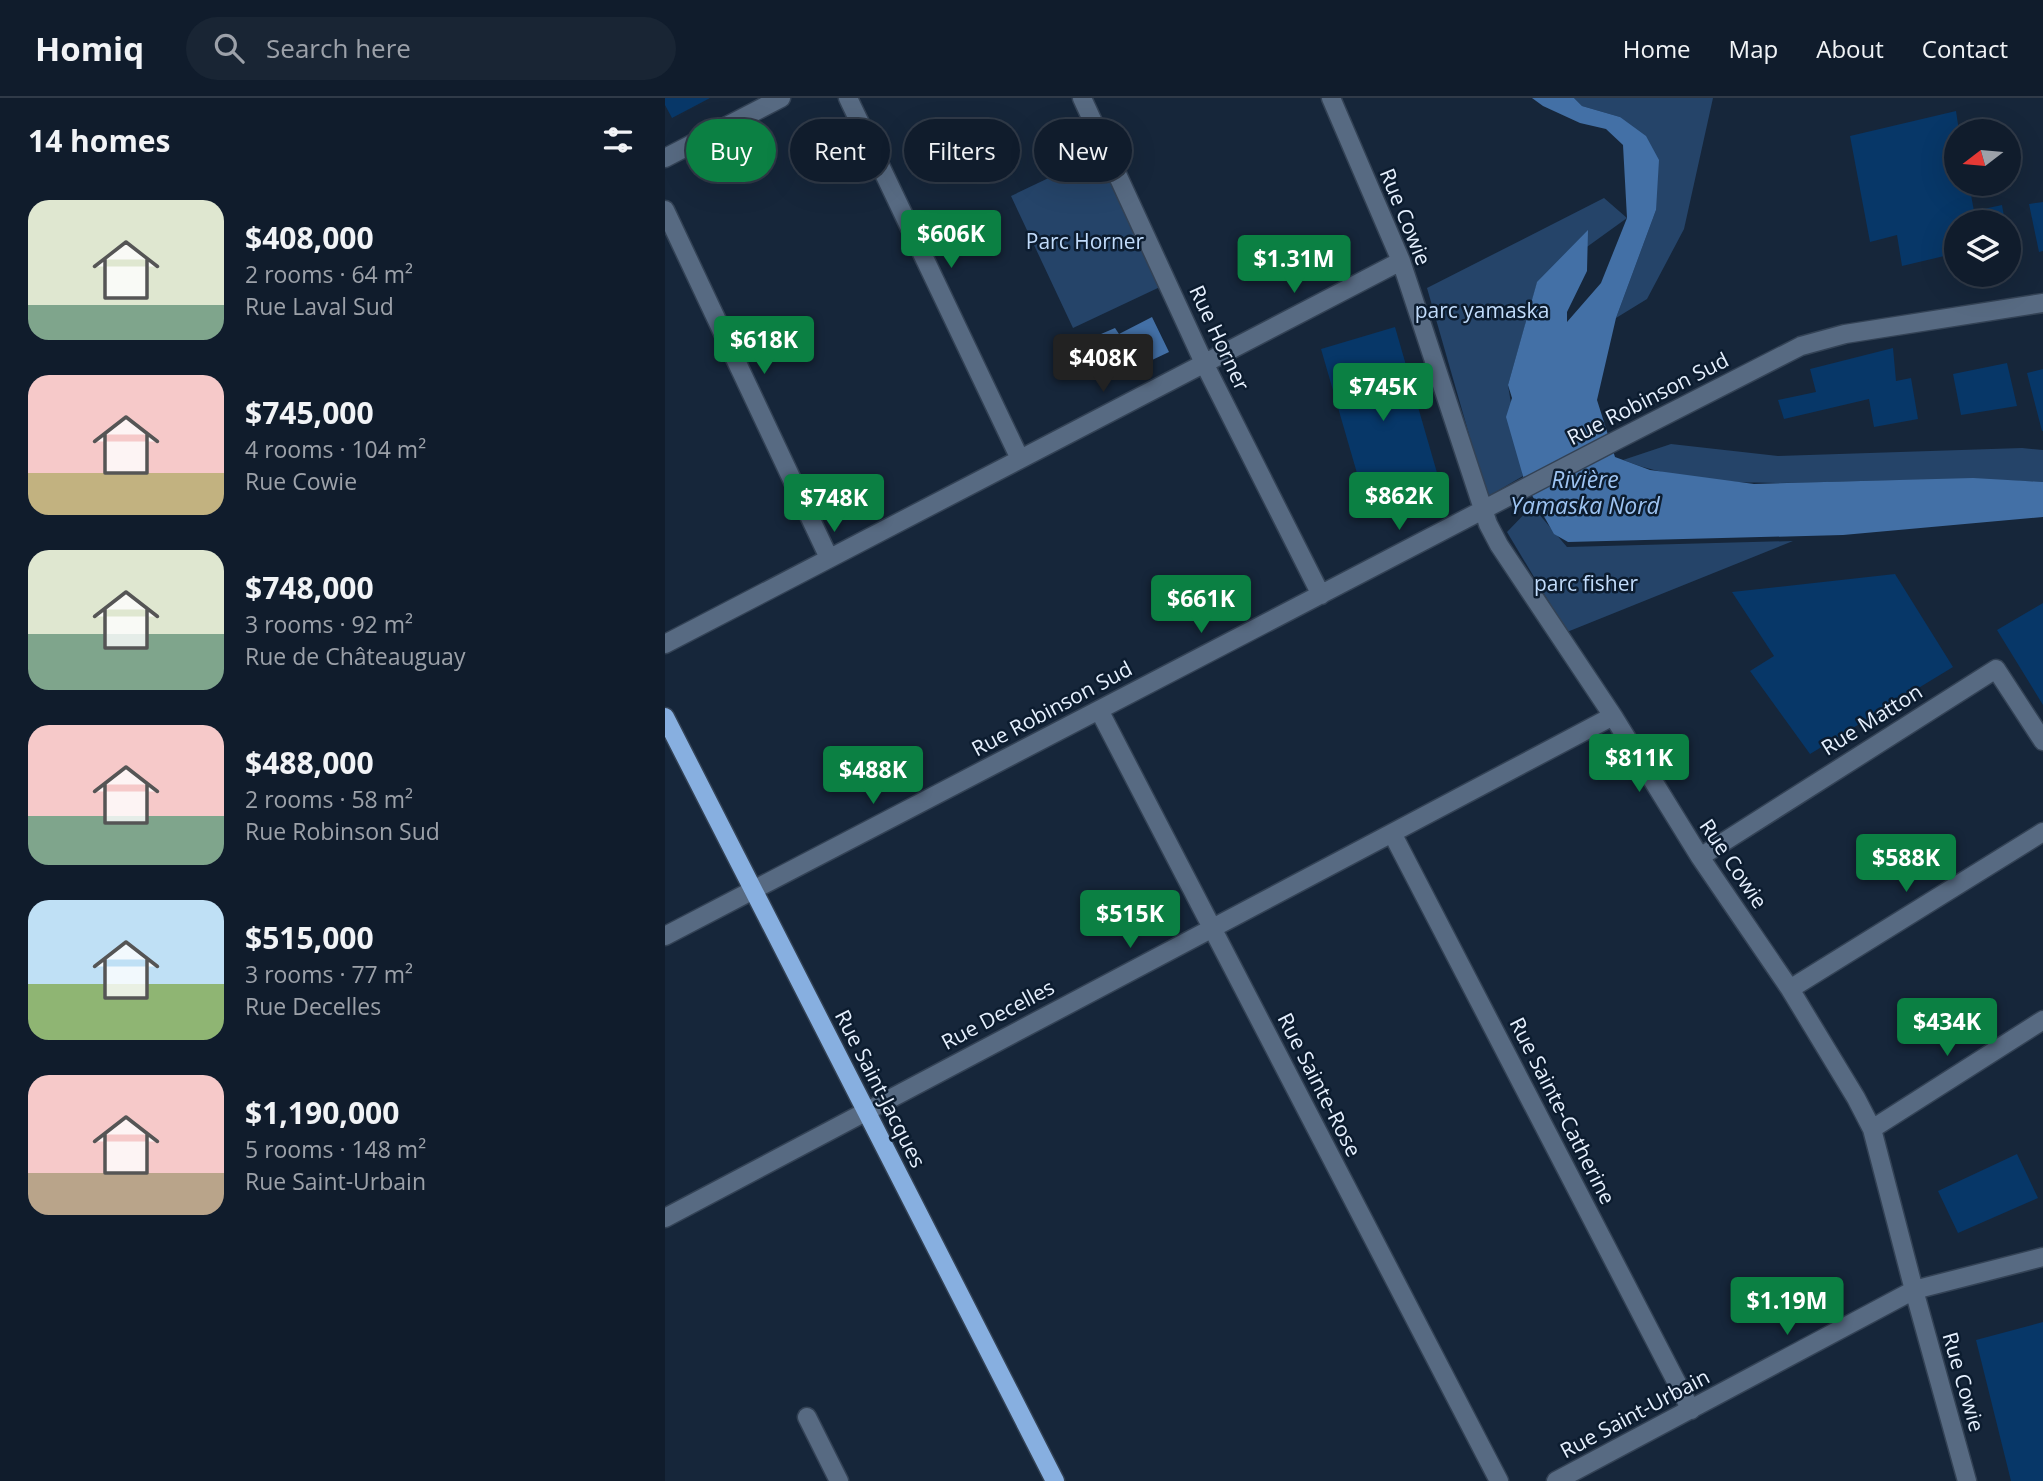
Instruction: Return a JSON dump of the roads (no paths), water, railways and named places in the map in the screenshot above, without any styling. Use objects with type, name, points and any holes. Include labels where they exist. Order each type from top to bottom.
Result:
[{"type":"main road","name":"Rue Saint-Jacques","points":[[665,717],[1055,1481]]},
{"type":"street","points":[[665,158],[781,98]]},
{"type":"street","points":[[848,98],[1020,459]]},
{"type":"street","name":"Rue Horner","points":[[1082,98],[1204,363],[1321,595]]},
{"type":"street","name":"Rue Cowie","points":[[1331,98],[1401,261],[1489,507],[1499,545],[1613,716],[1700,857],[1790,989],[1872,1129],[1967,1481]]},
{"type":"street","points":[[665,210],[829,558]]},
{"type":"street","points":[[665,644],[1401,261]]},
{"type":"street","name":"Rue Robinson Sud","points":[[665,936],[1801,346],[1846,334],[2043,303]]},
{"type":"street","name":"Rue Matton","points":[[1700,857],[1996,668],[2043,741]]},
{"type":"street","name":"Rue Sainte-Rose","points":[[1099,710],[1499,1481]]},
{"type":"street","name":"Rue Decelles","points":[[665,1217],[1613,716]]},
{"type":"street","points":[[1790,989],[2043,832]]},
{"type":"street","name":"Rue Sainte-Catherine","points":[[1392,833],[1691,1410]]},
{"type":"street","points":[[1872,1129],[2043,1020]]},
{"type":"street","name":"Rue Saint-Urbain","points":[[1556,1481],[1914,1290],[2043,1256]]},
{"type":"street","points":[[807,1417],[839,1481]]},
{"type":"water","name":"Rivière Yamaska Nord","points":[[1532,98],[1574,98],[1582,106],[1620,117],[1646,136],[1659,160],[1656,210],[1616,318],[1597,400],[1615,457],[1650,470],[1754,484],[1973,478],[2043,482],[2043,517],[1843,535],[1568,542],[1554,534],[1525,483],[1506,417],[1512,398],[1508,385],[1537,282],[1588,230],[1587,271],[1567,312],[1567,322],[1601,283],[1627,218],[1623,145],[1606,129],[1580,123]]},
{"type":"water","points":[[1152,317],[1169,352],[1133,369],[1120,338],[1106,344],[1101,334],[1115,328],[1119,334]]},
{"type":"park label","name":"Parc Horner","points":[[1085,242]]},
{"type":"park label","name":"parc yamaska","points":[[1482,311]]},
{"type":"park label","name":"parc fisher","points":[[1586,584]]}]
